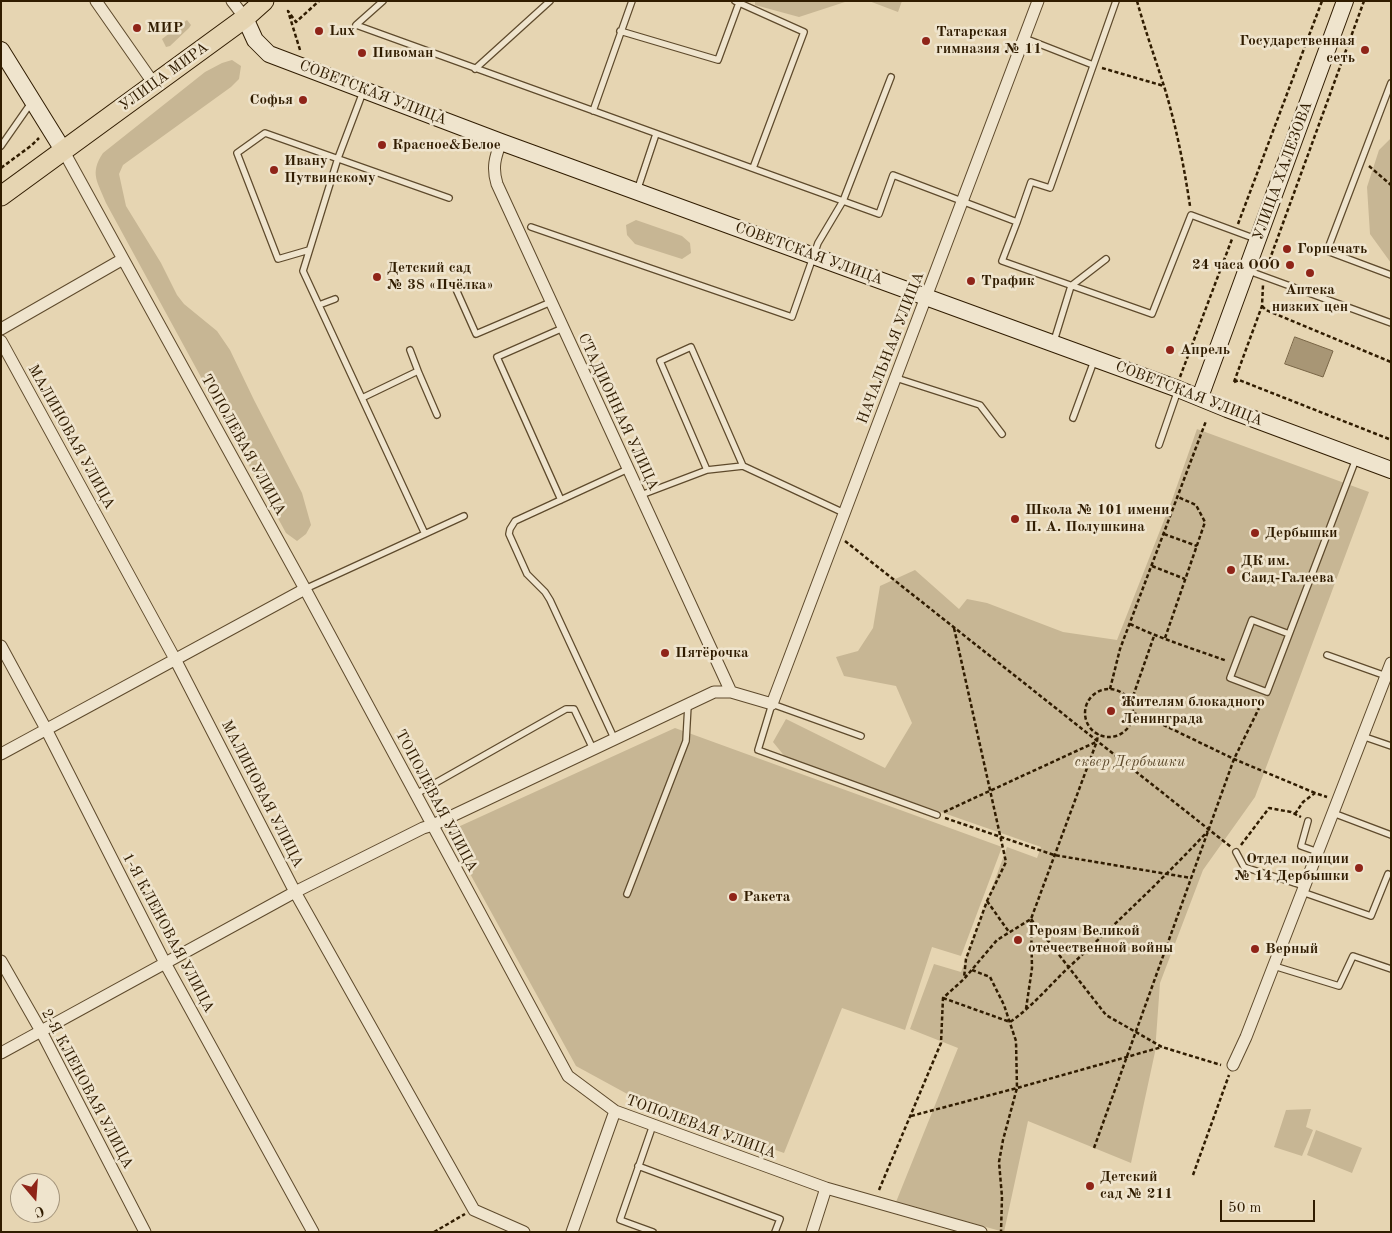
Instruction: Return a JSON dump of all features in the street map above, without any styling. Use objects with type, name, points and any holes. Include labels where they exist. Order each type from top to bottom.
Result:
[{"type":"main road","name":"УЛИЦА МИРА","points":[[1,196],[245,18],[264,1]]},
{"type":"street","points":[[96,1],[154,84]]},
{"type":"street","points":[[232,1],[245,18]]},
{"type":"street","name":"НАЧАЛЬНАЯ УЛИЦА","points":[[772,704],[1038,1]]},
{"type":"street","name":"УЛИЦА ХАЛЕЗОВА","points":[[1200,397],[1345,1]]},
{"type":"street","name":"СОВЕТСКАЯ УЛИЦА","points":[[245,18],[255,40],[269,54],[501,142],[1053,343],[1095,358],[1179,383],[1200,397],[1227,409],[1391,470]]},
{"type":"street","points":[[1,50],[63,150]]},
{"type":"street","name":"СТАДИОННАЯ УЛИЦА","points":[[501,142],[494,164],[494,176],[497,184],[732,692]]},
{"type":"street","name":"ТОПОЛЕВАЯ УЛИЦА","points":[[63,150],[305,589],[568,1076],[615,1111],[826,1188],[982,1232]]},
{"type":"street","points":[[1,328],[123,259]]},
{"type":"street","name":"МАЛИНОВАЯ УЛИЦА","points":[[1,341],[176,659],[295,892],[474,1210]]},
{"type":"street","points":[[1,754],[305,589]]},
{"type":"street","name":"1-Я КЛЕНОВАЯ УЛИЦА","points":[[1,646],[46,729],[165,963],[313,1232]]},
{"type":"street","points":[[1233,1064],[1246,1037],[1274,966],[1391,663]]},
{"type":"street","points":[[1,1052],[295,892],[423,828],[433,825],[714,692],[732,692],[772,704]]},
{"type":"street","name":"2-Я КЛЕНОВАЯ УЛИЦА","points":[[1,961],[41,1031],[145,1232]]},
{"type":"street","points":[[572,1232],[615,1111]]},
{"type":"street","points":[[812,1232],[826,1188]]},
{"type":"street","points":[[474,1210],[524,1232]]},
{"type":"lane","points":[[383,1],[356,25],[879,214],[893,175],[1017,222]]},
{"type":"lane","points":[[475,68],[550,1]]},
{"type":"lane","points":[[593,111],[632,1]]},
{"type":"lane","points":[[1116,1],[1050,188],[1031,182],[1002,261],[1152,314],[1191,215],[1258,240]]},
{"type":"lane","points":[[620,31],[718,60],[737,2],[804,32],[753,168]]},
{"type":"lane","points":[[1024,38],[1093,65]]},
{"type":"lane","points":[[531,227],[792,317],[818,243],[843,201],[891,77]]},
{"type":"lane","points":[[1391,82],[1327,252],[1391,275]]},
{"type":"lane","points":[[364,90],[338,158],[303,271],[425,534]]},
{"type":"lane","points":[[1,146],[33,101]]},
{"type":"lane","points":[[310,250],[278,259],[237,153],[266,133],[449,198]]},
{"type":"lane","points":[[637,191],[656,134]]},
{"type":"lane","points":[[1053,343],[1071,286],[1106,259]]},
{"type":"lane","points":[[1247,270],[1391,323]]},
{"type":"lane","points":[[456,287],[476,334],[551,302]]},
{"type":"lane","points":[[319,305],[335,299]]},
{"type":"lane","points":[[561,500],[497,357],[563,328]]},
{"type":"lane","points":[[708,470],[660,361],[691,347],[742,466]]},
{"type":"lane","points":[[410,350],[437,415]]},
{"type":"lane","points":[[1073,418],[1095,358]]},
{"type":"lane","points":[[362,398],[418,371]]},
{"type":"lane","points":[[896,378],[980,405],[1002,434]]},
{"type":"lane","points":[[1159,445],[1179,383]]},
{"type":"lane","points":[[1289,634],[1252,620],[1230,678],[1267,692],[1357,457]]},
{"type":"lane","points":[[641,495],[708,470],[742,466],[844,513]]},
{"type":"lane","points":[[614,738],[550,600],[545,592],[527,574],[509,534],[515,521],[628,468]]},
{"type":"lane","points":[[305,589],[464,516]]},
{"type":"lane","points":[[1327,655],[1386,676]]},
{"type":"lane","points":[[626,894],[686,741],[688,704]]},
{"type":"lane","points":[[861,736],[772,704],[758,750],[937,815]]},
{"type":"lane","points":[[416,794],[566,709],[574,708],[593,749]]},
{"type":"lane","points":[[1362,736],[1391,746]]},
{"type":"lane","points":[[1333,813],[1391,835]]},
{"type":"lane","points":[[1308,821],[1301,846],[1318,852]]},
{"type":"lane","points":[[1236,852],[1244,867],[1371,916],[1388,874]]},
{"type":"lane","points":[[1274,966],[1339,986],[1353,956],[1391,969]]},
{"type":"lane","points":[[652,1232],[620,1220],[653,1125]]},
{"type":"lane","points":[[638,1166],[780,1219],[775,1232]]},
{"type":"path","points":[[300,50],[288,11],[296,22],[320,1]]},
{"type":"path","points":[[1137,1],[1164,86],[1184,159],[1191,215]]},
{"type":"path","points":[[1179,383],[1322,1]]},
{"type":"path","points":[[1364,1],[1264,276],[1262,306],[1234,382],[1239,380],[1389,439]]},
{"type":"path","points":[[1093,65],[1164,86]]},
{"type":"path","points":[[1,168],[32,145],[43,133]]},
{"type":"path","points":[[1362,160],[1391,185]]},
{"type":"path","points":[[1262,306],[1266,310],[1391,362]]},
{"type":"path","points":[[1110,689],[1120,649],[1206,421]]},
{"type":"path","points":[[1165,638],[1205,522],[1196,504],[1178,497]]},
{"type":"path","points":[[836,534],[1236,852],[1269,808],[1296,814],[1308,821]]},
{"type":"path","points":[[1164,534],[1197,546]]},
{"type":"path","points":[[1152,566],[1186,579]]},
{"type":"path","points":[[1130,624],[1154,636],[1165,638],[1235,664]]},
{"type":"path","points":[[954,628],[1006,862],[987,901],[966,959],[964,979]]},
{"type":"path","points":[[1131,702],[1122,693],[1110,689],[1102,690],[1089,700],[1086,707],[1087,723],[1092,730],[1106,737],[1122,734],[1128,728],[1132,721],[1133,713],[1131,702],[1154,636]]},
{"type":"path","points":[[1094,1148],[1234,759],[1267,692]]},
{"type":"path","points":[[1133,713],[1149,718],[1234,759],[1315,794],[1338,800]]},
{"type":"path","points":[[1026,1011],[1032,968],[1031,919],[1098,734]]},
{"type":"path","points":[[937,815],[1097,741]]},
{"type":"path","points":[[1296,814],[1303,802],[1315,794]]},
{"type":"path","points":[[937,815],[1054,855],[1191,878]]},
{"type":"path","points":[[1010,1022],[1026,1011],[1068,968],[1088,951],[1167,874],[1208,830]]},
{"type":"path","points":[[987,901],[1009,932]]},
{"type":"path","points":[[879,1191],[941,1043],[943,998],[964,979],[997,940],[1031,919]]},
{"type":"path","points":[[1031,919],[1106,1015],[1162,1047],[1230,1067],[1233,1064]]},
{"type":"path","points":[[972,970],[990,977],[1004,1005],[1016,1041],[1017,1088],[1002,1140],[999,1162],[1002,1197],[1000,1232]]},
{"type":"path","points":[[943,998],[1010,1022]]},
{"type":"path","points":[[911,1116],[1162,1047]]},
{"type":"path","points":[[1193,1175],[1233,1064]]},
{"type":"path","points":[[434,1232],[474,1210]]},
{"type":"green space","points":[[755,1],[848,1],[799,17],[755,5]]},
{"type":"green space","points":[[869,1],[902,1],[898,12]]},
{"type":"green space","points":[[187,20],[191,25],[189,28],[170,46],[166,47],[162,39]]},
{"type":"green space","points":[[232,60],[241,66],[239,79],[231,87],[123,165],[119,174],[126,206],[161,263],[177,295],[184,304],[217,331],[230,350],[302,493],[311,525],[306,534],[297,541],[286,533],[106,203],[96,178],[96,167],[103,153],[205,72]]},
{"type":"green space","points":[[1391,138],[1391,263],[1370,234],[1367,187],[1379,150]]},
{"type":"green space","points":[[636,220],[682,236],[690,243],[691,253],[682,259],[635,244],[627,235],[626,225]]},
{"type":"green space","name":"сквер Дербышки","points":[[1197,429],[1369,492],[1255,797],[1203,870],[1160,983],[1155,1052],[1131,1163],[1028,1121],[1004,1232],[896,1202],[958,1048],[910,1029],[934,964],[961,972],[1007,847],[1037,858],[1041,847],[786,758],[773,742],[786,719],[885,768],[912,723],[896,686],[844,676],[836,657],[858,651],[873,628],[880,586],[915,570],[959,609],[967,599],[987,603],[1063,632],[1117,640],[1172,500]]},
{"type":"green space","name":"Ракета","points":[[675,728],[1002,847],[961,956],[932,947],[905,1030],[842,1008],[784,1153],[642,1102],[576,1066],[447,832]]},
{"type":"green space","points":[[1311,1109],[1306,1127],[1313,1130],[1302,1156],[1274,1147],[1286,1110]]},
{"type":"green space","points":[[1316,1130],[1362,1148],[1352,1173],[1307,1155]]},
{"type":"shaded area","points":[[1295,337],[1333,351],[1323,377],[1285,364]]},
{"type":"place","name":"МИР","points":[[137,28]]},
{"type":"place","name":"Lux","points":[[319,31]]},
{"type":"place","name":"Татарская гимназия № 11","points":[[926,41]]},
{"type":"place","name":"Государственная сеть","points":[[1365,50]]},
{"type":"place","name":"Пивоман","points":[[362,53]]},
{"type":"place","name":"Софья","points":[[303,100]]},
{"type":"place","name":"Красное&Белое","points":[[382,145]]},
{"type":"place","name":"Ивану Путвинскому","points":[[274,170]]},
{"type":"place","name":"Горпечать","points":[[1287,249]]},
{"type":"place","name":"24 часа ООО","points":[[1290,265]]},
{"type":"place","name":"Аптека низких цен","points":[[1310,273]]},
{"type":"place","name":"Детский сад № 38 «Пчёлка»","points":[[377,277]]},
{"type":"place","name":"Трафик","points":[[971,281]]},
{"type":"place","name":"Апрель","points":[[1170,350]]},
{"type":"place","name":"Школа № 101 имени П. А. Полушкина","points":[[1015,519]]},
{"type":"place","name":"Дербышки","points":[[1255,533]]},
{"type":"place","name":"ДК им. Саид-Галеева","points":[[1231,570]]},
{"type":"place","name":"Пятёрочка","points":[[665,653]]},
{"type":"place","name":"Жителям блокадного Ленинграда","points":[[1111,711]]},
{"type":"place","name":"Отдел полиции № 14 Дербышки","points":[[1359,868]]},
{"type":"place","name":"Ракета","points":[[733,897]]},
{"type":"place","name":"Героям Великой отечественной войны","points":[[1018,940]]},
{"type":"place","name":"Верный","points":[[1255,949]]},
{"type":"place","name":"Детский сад № 211","points":[[1090,1186]]}]
